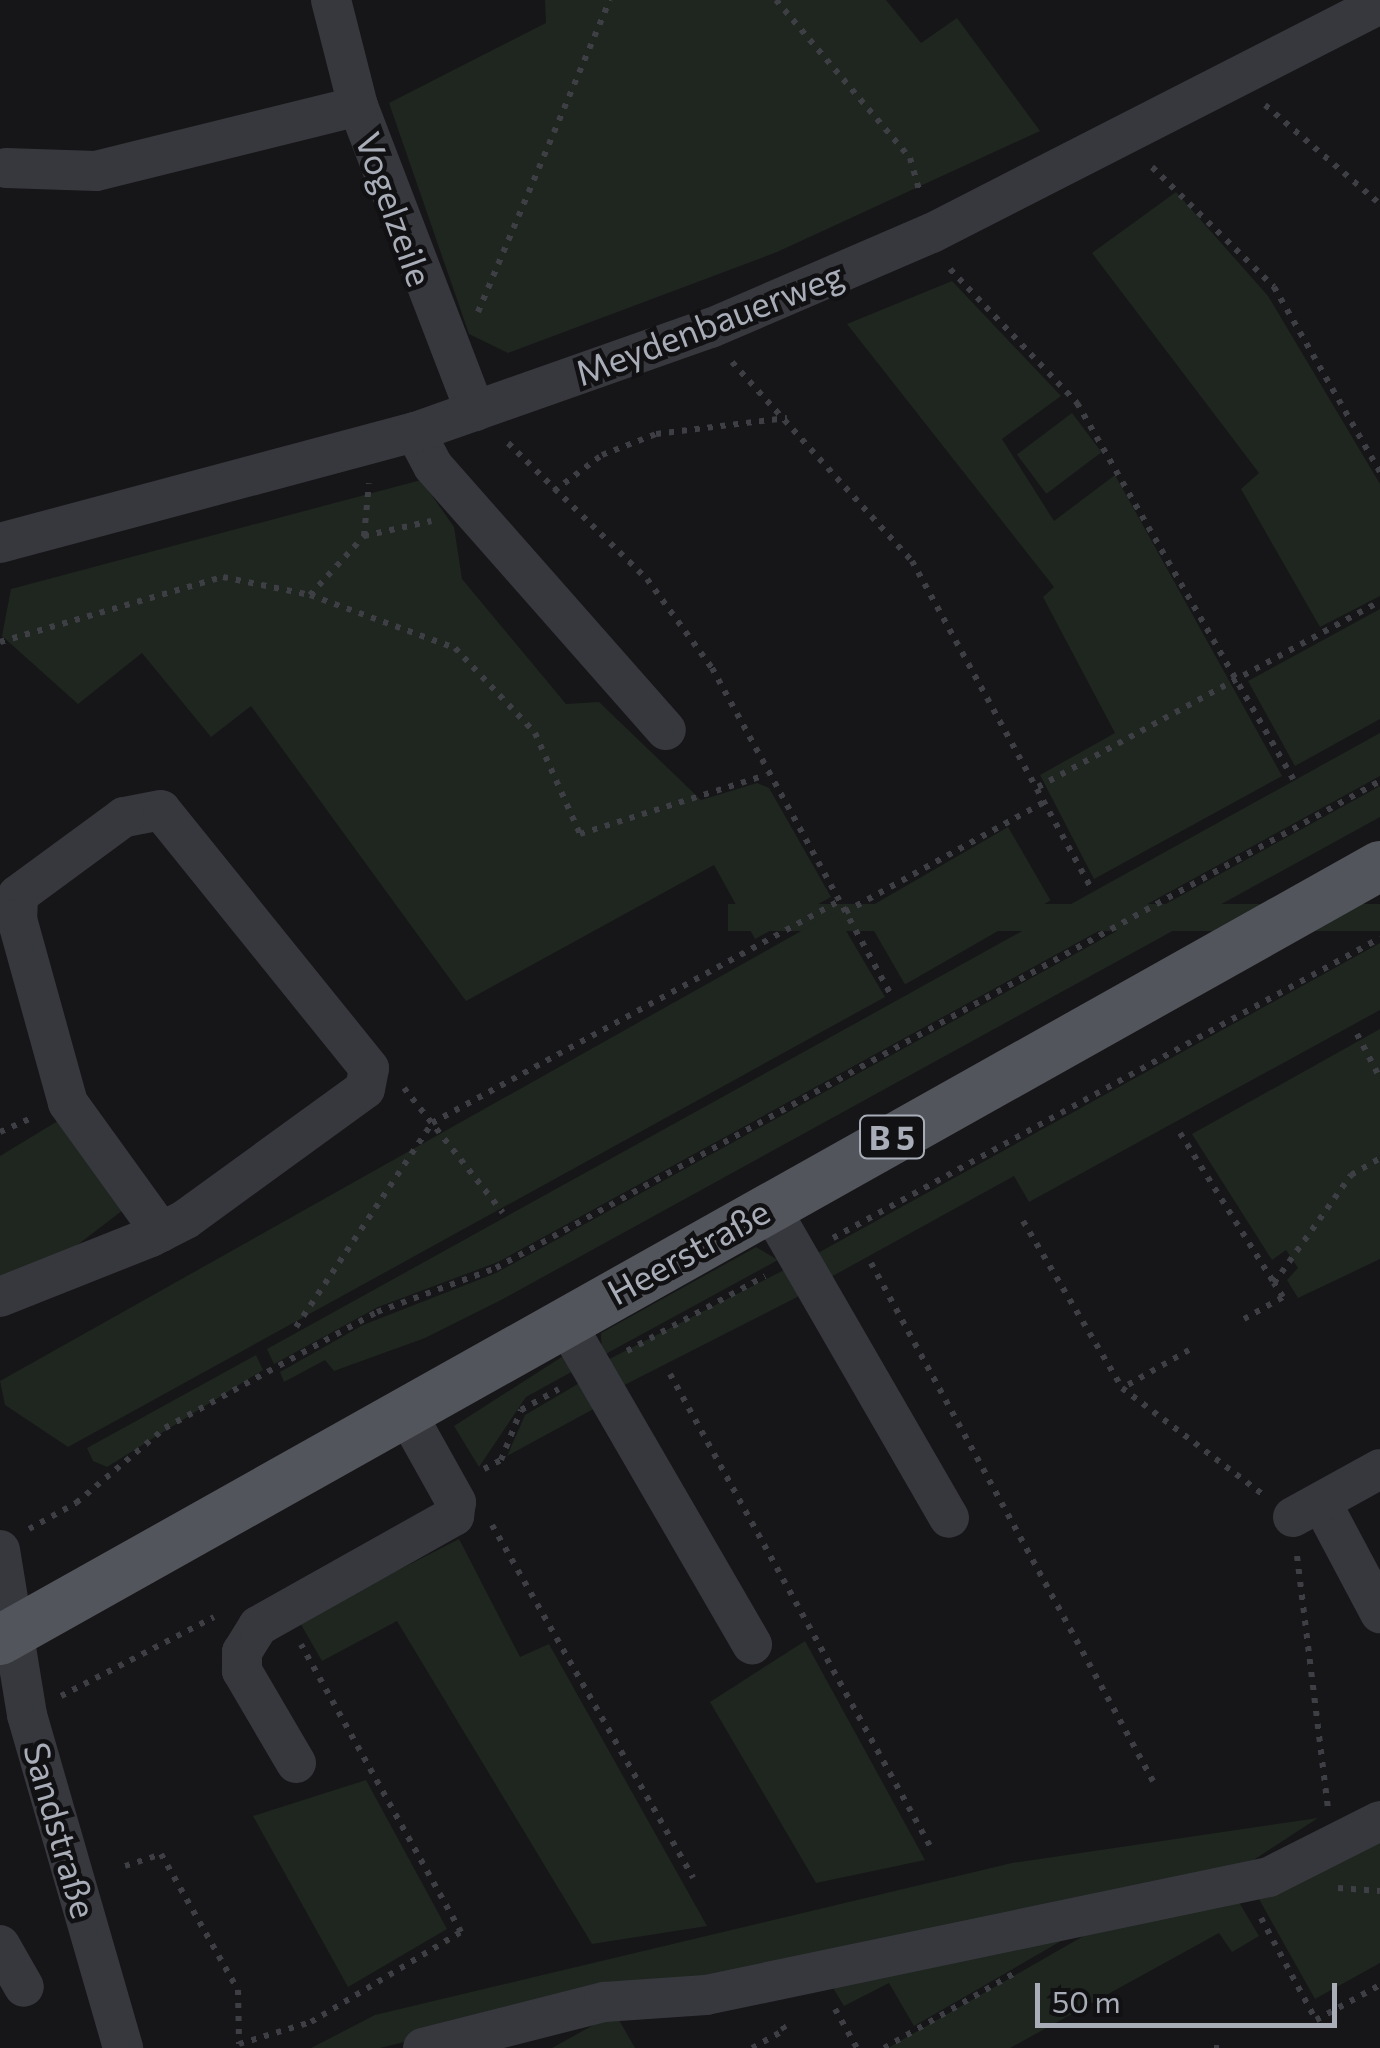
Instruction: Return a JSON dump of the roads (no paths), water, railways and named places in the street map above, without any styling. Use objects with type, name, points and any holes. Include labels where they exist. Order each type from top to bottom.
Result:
[{"type":"main road","name":"Heerstraße","points":[[4,1638],[404,1409],[1380,866]]},
{"type":"street","name":"Vogelzeile","points":[[331,0],[358,106],[476,411]]},
{"type":"street","name":"Meydenbauerweg","points":[[0,543],[415,432],[711,328],[932,233],[1325,14],[1380,4]]},
{"type":"street","points":[[6,168],[96,171],[358,106]]},
{"type":"street","points":[[415,432],[472,511],[666,730]]},
{"type":"street","points":[[0,1297],[161,1232],[365,1089],[369,1068],[161,810],[124,817],[18,895],[68,1103],[161,1232]]},
{"type":"street","points":[[769,1206],[949,1518]]},
{"type":"street","points":[[564,1320],[752,1644]]},
{"type":"street","points":[[296,1763],[242,1672],[258,1626],[454,1516],[456,1502],[404,1409]]},
{"type":"street","points":[[1380,1470],[1306,1509],[1380,1613]]},
{"type":"street","name":"Sandstraße","points":[[8,1543],[4,1638],[122,2048]]},
{"type":"street","points":[[423,2048],[604,2002],[706,1995],[1242,1883],[1333,1846],[1380,1821]]},
{"type":"street","points":[[0,1944],[24,1987]]}]
